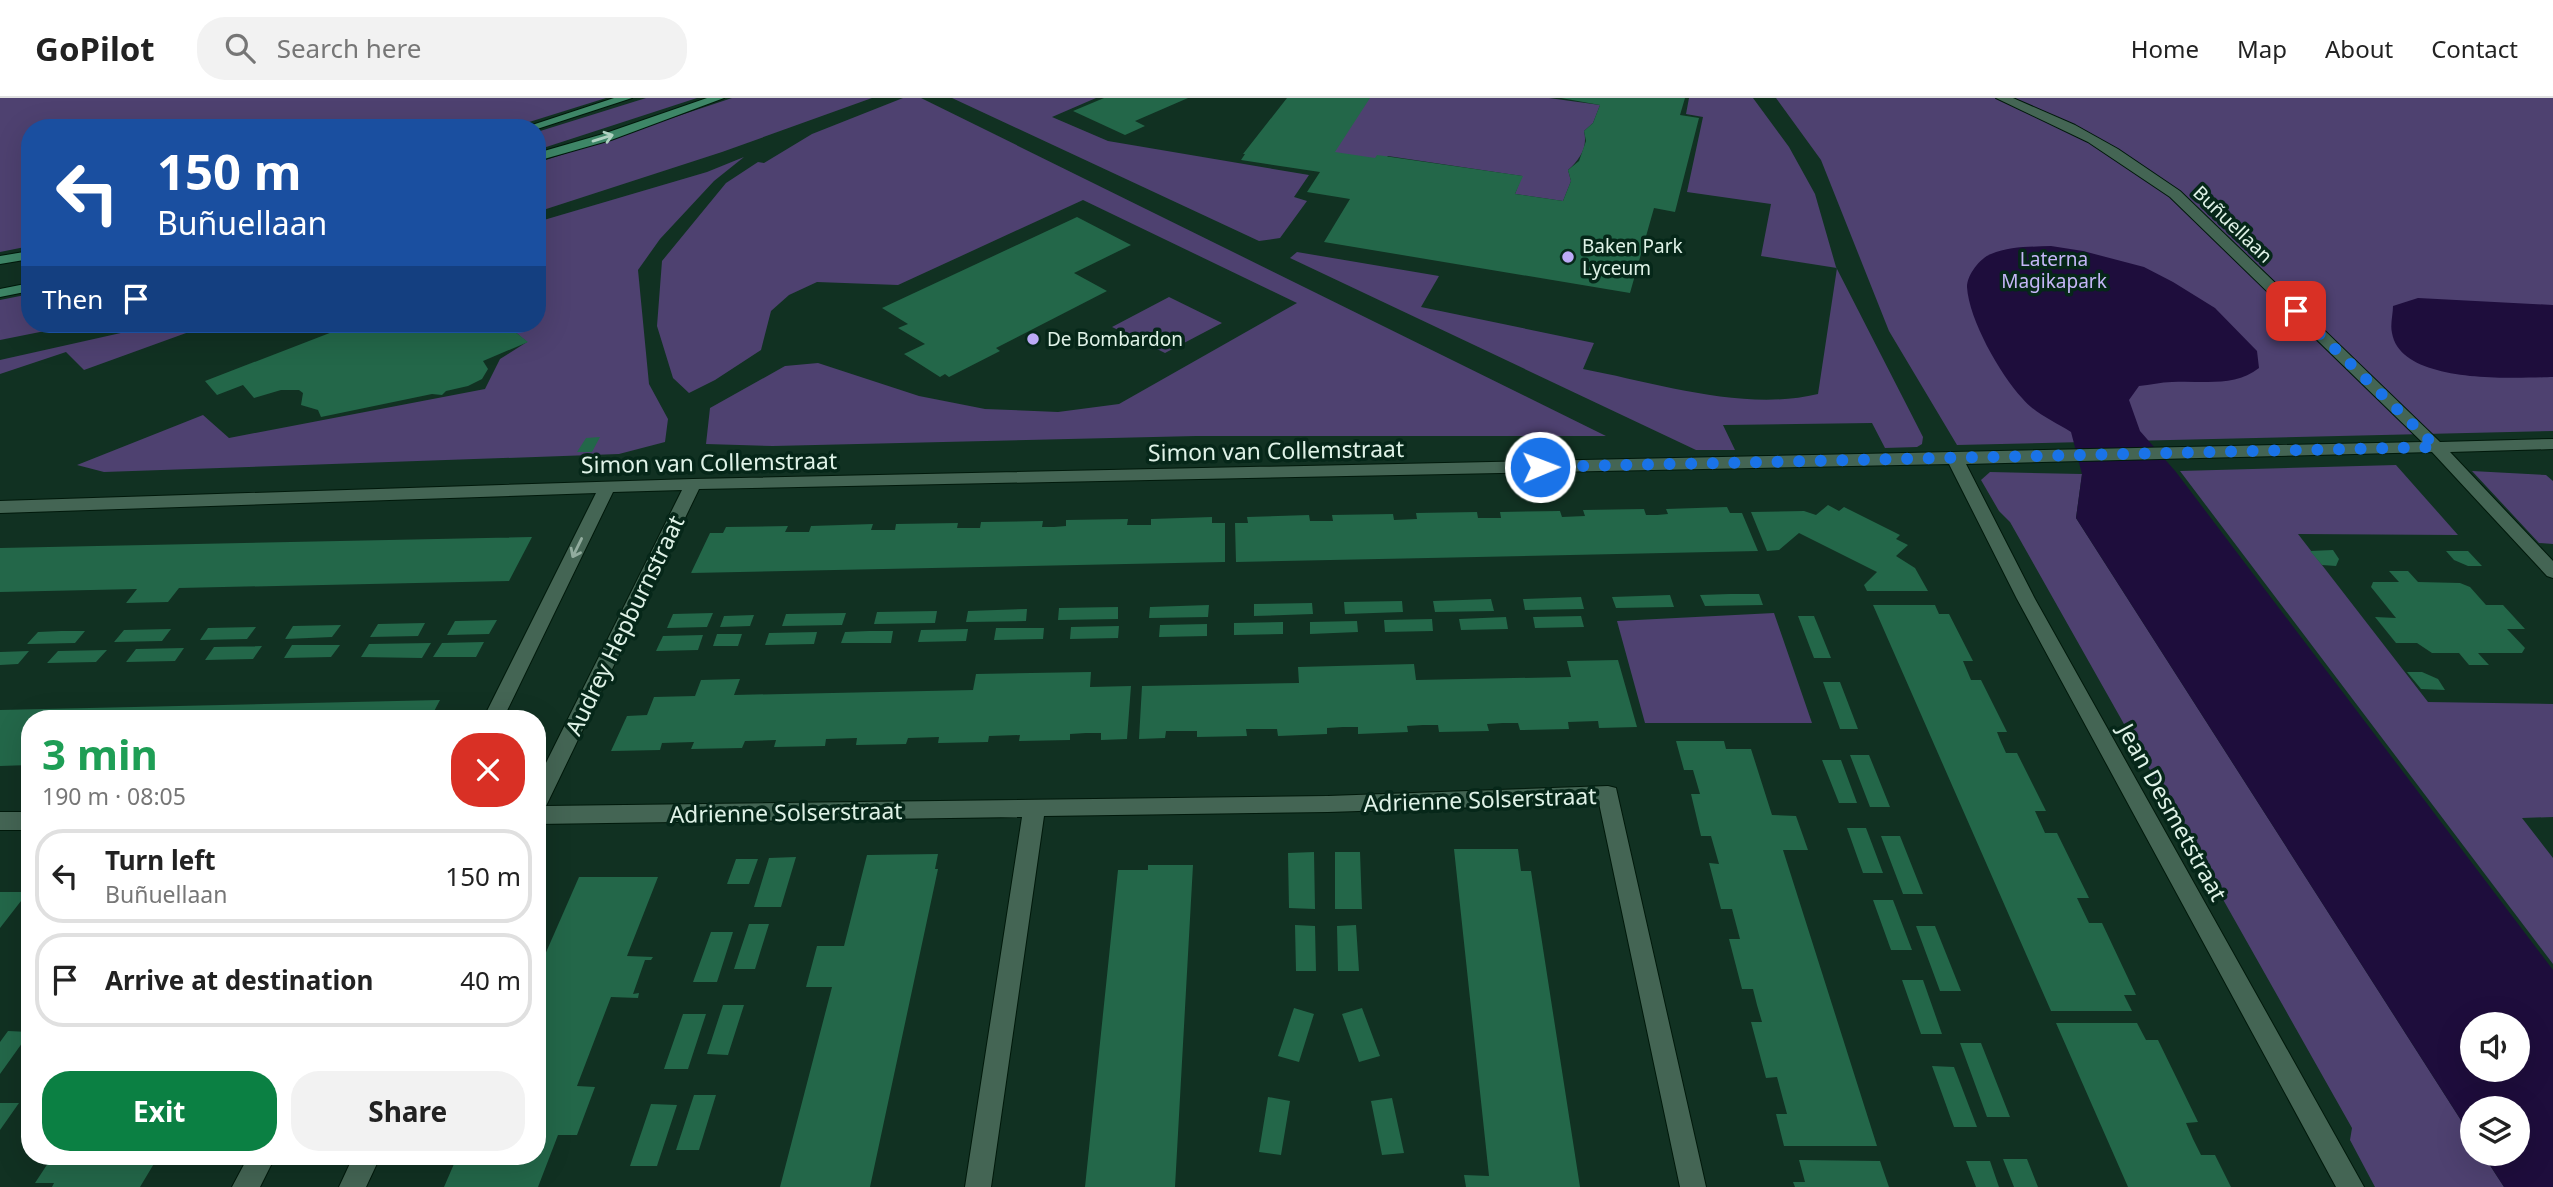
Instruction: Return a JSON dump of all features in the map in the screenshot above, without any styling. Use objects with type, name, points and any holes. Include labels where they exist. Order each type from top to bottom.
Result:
[{"type":"main road","points":[[546,123],[626,98]]},
{"type":"main road","points":[[546,154],[718,98]]},
{"type":"main road","points":[[0,260],[21,256]]},
{"type":"main road","points":[[0,293],[21,289]]},
{"type":"street","name":"Buñuellaan","points":[[2002,98],[2075,128],[2175,194],[2436,447],[2553,572]]},
{"type":"street","name":"Simon van Collemstraat","points":[[0,507],[693,484],[1955,459],[2066,454],[2553,444]]},
{"type":"street","name":"Jean Desmetstraat","points":[[1955,459],[2025,599],[2350,1187]]},
{"type":"street","name":"Audrey Hepburnstraat","points":[[546,785],[693,484]]},
{"type":"street","points":[[498,710],[607,487]]},
{"type":"street","name":"Adrienne Solserstraat","points":[[546,815],[1034,810],[1328,804],[1608,794],[1693,1187]]},
{"type":"street","points":[[978,1187],[1034,810]]},
{"type":"street","points":[[0,821],[21,821]]},
{"type":"street","points":[[246,1187],[258,1165]]},
{"type":"street","points":[[352,1187],[363,1165]]},
{"type":"green space","points":[[0,98],[606,98],[539,119],[21,119],[21,248],[0,252]]},
{"type":"green space","points":[[646,98],[697,98],[546,147],[546,129]]},
{"type":"green space","points":[[732,98],[872,98],[722,152],[546,209],[546,160]]},
{"type":"green space","points":[[903,98],[921,98],[1606,436],[1196,436],[773,446],[706,444],[710,408],[785,366],[818,363],[919,396],[985,409],[1058,412],[1119,404],[1297,303],[1083,200],[898,285],[817,282],[789,295],[771,311],[761,350],[715,380],[689,393],[673,378],[657,326],[662,261],[726,183],[758,162],[764,163],[812,134]]},
{"type":"green space","points":[[952,98],[1096,98],[1052,117],[1108,141],[1309,175],[1294,197],[1307,201],[1280,238],[1259,241]]},
{"type":"green space","points":[[1364,98],[1549,98],[1600,105],[1593,123],[1584,131],[1582,152],[1568,170],[1571,181],[1563,201],[1515,194],[1522,176],[1388,156],[1381,162],[1329,153]]},
{"type":"green space","points":[[1689,98],[1753,98],[1789,147],[1815,194],[1836,268],[1761,256],[1771,204],[1687,192],[1703,117],[1686,114]]},
{"type":"green space","name":"Laterna Magikapark","points":[[1776,98],[2553,98],[2553,431],[1957,445],[1889,331],[1821,160]]},
{"type":"green space","points":[[744,157],[714,181],[660,239],[638,270],[649,384],[668,419],[665,442],[619,454],[104,472],[77,465],[203,415],[229,438],[485,389],[500,359],[527,342],[516,333],[546,333],[546,219],[707,172]]},
{"type":"green space","points":[[1297,252],[1439,276],[1421,307],[1594,343],[1583,369],[1700,394],[1760,400],[1818,394],[1837,269],[1923,437],[1922,444],[1917,447],[1885,448],[1872,423],[1723,425],[1735,450],[1696,450],[1290,258]]},
{"type":"green space","points":[[21,296],[21,333],[35,333],[0,340],[0,300]]},
{"type":"green space","points":[[1169,297],[1222,323],[1165,353],[1112,327]]},
{"type":"green space","points":[[121,333],[186,333],[84,370],[66,352],[0,374],[0,360]]},
{"type":"green space","points":[[2396,465],[2458,535],[2298,534],[2428,702],[2553,704],[2553,817],[2522,818],[2553,858],[2553,964],[2180,471]]},
{"type":"green space","points":[[2472,471],[2546,475],[2553,481],[2553,544],[2539,543]]},
{"type":"green space","points":[[1990,472],[2082,474],[2076,518],[2460,1119],[2460,1166],[2490,1166],[2504,1187],[2375,1187],[2350,1140],[2352,1128],[2010,522],[1999,511],[1981,480]]},
{"type":"green space","points":[[1774,613],[1812,723],[1645,723],[1617,621]]},
{"type":"shaded area","points":[[2051,246],[2083,251],[2144,267],[2215,308],[2257,351],[2259,368],[2239,378],[2217,382],[2168,382],[2139,386],[2129,400],[2140,431],[2176,472],[2553,970],[2553,1187],[2504,1187],[2490,1166],[2530,1166],[2530,1096],[2460,1096],[2460,1119],[2076,518],[2082,474],[2071,432],[2032,408],[2004,375],[1979,330],[1969,300],[1968,282],[1979,263],[1998,251]]},
{"type":"shaded area","points":[[2418,298],[2553,305],[2553,377],[2462,375],[2416,362],[2400,350],[2392,333],[2391,323],[2393,306]]},
{"type":"building","points":[[1104,98],[1188,98],[1135,121],[1145,126],[1125,135],[1073,111]]},
{"type":"building","points":[[1287,98],[1370,98],[1335,152],[1375,158],[1377,155],[1523,176],[1515,194],[1563,201],[1571,181],[1568,170],[1579,161],[1586,141],[1584,131],[1593,123],[1600,105],[1561,98],[1685,98],[1680,115],[1699,118],[1675,212],[1654,208],[1630,293],[1324,242],[1350,199],[1307,192],[1320,172],[1241,160]]},
{"type":"building","points":[[1077,217],[1131,245],[1074,273],[1107,291],[996,348],[1000,351],[949,377],[945,374],[940,377],[904,354],[925,344],[898,328],[908,324],[882,308]]},
{"type":"building","points":[[330,333],[516,333],[528,342],[483,361],[488,369],[482,379],[468,386],[446,391],[442,395],[432,394],[321,417],[318,410],[301,405],[303,393],[299,390],[281,390],[254,398],[243,385],[217,395],[205,381]]},
{"type":"building","points":[[600,437],[592,452],[577,452],[586,438]]},
{"type":"building","points":[[1828,505],[1839,511],[1844,507],[1900,535],[1896,539],[1908,545],[1896,556],[1915,568],[1928,591],[1867,591],[1864,585],[1877,572],[1799,533],[1779,550],[1767,551],[1751,512],[1804,511],[1816,515]]},
{"type":"building","points":[[1727,507],[1730,513],[1742,513],[1758,551],[1236,562],[1235,523],[1248,523],[1247,517],[1309,515],[1310,521],[1333,521],[1332,515],[1393,514],[1394,520],[1417,519],[1416,513],[1477,512],[1478,518],[1501,518],[1500,512],[1560,511],[1562,517],[1585,516],[1583,510],[1644,509],[1646,515],[1657,515],[1668,514],[1666,509]]},
{"type":"building","points":[[1212,517],[1212,523],[1225,523],[1225,562],[691,573],[710,533],[723,533],[726,527],[788,526],[785,532],[809,532],[811,526],[873,524],[871,530],[895,530],[896,524],[958,523],[957,528],[980,528],[981,522],[1043,521],[1042,527],[1054,527],[1066,526],[1066,520],[1128,519],[1127,525],[1151,525],[1151,519]]},
{"type":"building","points":[[532,537],[509,581],[179,588],[168,602],[126,603],[137,589],[0,592],[0,548]]},
{"type":"building","points":[[2333,550],[2339,559],[2336,566],[2322,565],[2310,551]]},
{"type":"building","points":[[2446,551],[2468,551],[2482,566],[2468,566],[2454,560]]},
{"type":"building","points":[[2389,571],[2408,571],[2418,582],[2460,583],[2470,587],[2486,605],[2503,605],[2525,629],[2507,629],[2525,648],[2522,653],[2478,653],[2489,665],[2469,665],[2459,653],[2432,653],[2417,643],[2396,643],[2375,617],[2396,618],[2371,587],[2373,582],[2399,582]]},
{"type":"building","points":[[1759,594],[1763,605],[1705,606],[1700,595]]},
{"type":"building","points":[[1670,595],[1674,607],[1616,608],[1612,597]]},
{"type":"building","points":[[1581,597],[1584,609],[1525,610],[1523,599]]},
{"type":"building","points":[[1491,599],[1494,611],[1435,612],[1433,601]]},
{"type":"building","points":[[1402,601],[1403,612],[1345,614],[1344,602]]},
{"type":"building","points":[[1312,603],[1313,614],[1254,616],[1254,604]]},
{"type":"building","points":[[1209,605],[1208,617],[1149,618],[1150,607]]},
{"type":"building","points":[[1873,605],[1935,605],[1939,614],[1949,614],[1973,661],[1963,661],[1971,680],[1981,680],[2007,732],[1997,732],[2006,753],[2017,753],[2046,811],[2035,811],[2045,833],[2057,833],[2089,898],[2077,898],[2089,923],[2102,923],[2136,995],[2124,995],[2132,1011],[2051,1011]]},
{"type":"building","points":[[1118,607],[1118,619],[1058,620],[1059,608]]},
{"type":"building","points":[[1027,609],[1026,621],[966,622],[968,611]]},
{"type":"building","points":[[937,611],[935,623],[874,624],[877,612]]},
{"type":"building","points":[[713,613],[707,627],[667,628],[673,614]]},
{"type":"building","points":[[846,613],[842,625],[782,626],[786,614]]},
{"type":"building","points":[[754,615],[750,626],[720,627],[724,616]]},
{"type":"building","points":[[1581,616],[1584,627],[1535,628],[1533,617]]},
{"type":"building","points":[[1798,616],[1814,616],[1831,658],[1814,658]]},
{"type":"building","points":[[1506,617],[1508,629],[1461,630],[1459,619]]},
{"type":"building","points":[[1432,619],[1433,631],[1385,632],[1384,620]]},
{"type":"building","points":[[497,620],[489,634],[447,635],[455,621]]},
{"type":"building","points":[[1357,621],[1358,632],[1310,634],[1310,622]]},
{"type":"building","points":[[1283,622],[1283,634],[1234,635],[1234,623]]},
{"type":"building","points":[[425,623],[418,636],[370,637],[378,624]]},
{"type":"building","points":[[1207,624],[1207,636],[1159,637],[1160,625]]},
{"type":"building","points":[[341,625],[332,637],[285,639],[293,626]]},
{"type":"building","points":[[1119,626],[1118,638],[1070,639],[1071,627]]},
{"type":"building","points":[[256,627],[247,639],[200,640],[208,628]]},
{"type":"building","points":[[996,628],[1044,628],[1043,639],[994,640]]},
{"type":"building","points":[[171,629],[162,641],[114,642],[124,630]]},
{"type":"building","points":[[968,629],[966,641],[918,642],[921,630]]},
{"type":"building","points":[[85,631],[75,643],[27,644],[38,632]]},
{"type":"building","points":[[893,631],[891,643],[841,643],[845,632]]},
{"type":"building","points":[[817,632],[814,644],[765,645],[769,633]]},
{"type":"building","points":[[717,634],[742,634],[738,646],[713,646]]},
{"type":"building","points":[[703,635],[698,650],[656,651],[663,636]]},
{"type":"building","points":[[484,642],[476,657],[433,657],[442,643]]},
{"type":"building","points":[[431,643],[422,658],[361,657],[369,644]]},
{"type":"building","points":[[292,645],[340,645],[331,657],[284,658]]},
{"type":"building","points":[[262,646],[253,659],[205,660],[214,647]]},
{"type":"building","points":[[184,648],[175,661],[126,662],[136,649]]},
{"type":"building","points":[[107,650],[96,662],[47,663],[58,651]]},
{"type":"building","points":[[29,651],[18,664],[0,665],[0,652]]},
{"type":"building","points":[[1618,660],[1637,727],[1599,728],[1598,721],[1568,722],[1569,729],[1520,730],[1518,723],[1503,723],[1487,724],[1489,731],[1439,732],[1438,725],[1423,725],[1407,726],[1408,732],[1358,734],[1358,727],[1343,727],[1327,728],[1327,734],[1278,736],[1277,729],[1246,729],[1247,736],[1197,737],[1197,731],[1166,731],[1165,738],[1139,739],[1142,686],[1299,683],[1298,667],[1414,664],[1416,680],[1571,677],[1567,661]]},
{"type":"building","points":[[1091,672],[1090,687],[1131,686],[1127,739],[1101,740],[1101,733],[1086,733],[1070,734],[1070,740],[1019,741],[1020,735],[989,736],[988,742],[938,743],[939,737],[908,738],[906,744],[856,745],[857,738],[826,739],[825,746],[774,747],[776,740],[745,741],[742,748],[691,749],[694,742],[662,743],[660,750],[611,751],[627,716],[647,715],[654,697],[695,696],[701,680],[740,679],[734,695],[973,690],[976,674]]},
{"type":"building","points":[[2407,672],[2422,672],[2438,679],[2445,690],[2421,689]]},
{"type":"building","points":[[1823,682],[1840,682],[1858,729],[1840,729]]},
{"type":"building","points":[[440,700],[435,710],[21,710],[21,765],[0,766],[0,710]]},
{"type":"building","points":[[1676,741],[1724,741],[1726,749],[1751,749],[1772,815],[1796,816],[1808,850],[1783,850],[1877,1146],[1784,1146],[1776,1114],[1787,1114],[1777,1077],[1766,1078],[1751,1022],[1762,1022],[1753,989],[1742,989],[1729,939],[1740,939],[1732,909],[1721,909],[1709,863],[1719,864],[1711,836],[1701,836],[1691,794],[1700,794],[1693,770],[1684,770]]},
{"type":"building","points":[[1850,755],[1869,755],[1890,807],[1870,807]]},
{"type":"building","points":[[1822,760],[1841,760],[1857,803],[1839,803]]},
{"type":"building","points":[[1847,828],[1866,828],[1883,873],[1863,873]]},
{"type":"building","points":[[1881,836],[1900,836],[1923,894],[1903,894]]},
{"type":"building","points":[[1454,849],[1518,849],[1521,871],[1531,871],[1580,1187],[1466,1187],[1464,1175],[1489,1176]]},
{"type":"building","points":[[1314,852],[1315,909],[1289,908],[1288,853]]},
{"type":"building","points":[[1335,852],[1360,852],[1362,909],[1335,909]]},
{"type":"building","points":[[938,854],[935,869],[938,869],[870,1187],[780,1187],[832,987],[806,987],[817,946],[844,946],[867,855]]},
{"type":"building","points":[[796,857],[781,907],[754,907],[769,858]]},
{"type":"building","points":[[736,859],[758,859],[749,884],[727,884]]},
{"type":"building","points":[[1148,865],[1193,865],[1175,1187],[1085,1187],[1118,870],[1148,870]]},
{"type":"building","points":[[579,877],[658,877],[627,956],[653,957],[651,960],[645,960],[633,994],[639,993],[638,998],[611,997],[577,1086],[595,1087],[577,1135],[558,1135],[538,1187],[444,1187],[454,1165],[546,1165],[546,952]]},
{"type":"building","points":[[0,892],[21,892],[21,901],[0,928]]},
{"type":"building","points":[[1873,900],[1893,900],[1912,950],[1891,950]]},
{"type":"building","points":[[749,924],[769,924],[755,969],[734,969]]},
{"type":"building","points":[[1295,925],[1315,926],[1316,971],[1296,971]]},
{"type":"building","points":[[1356,925],[1359,971],[1338,971],[1337,926]]},
{"type":"building","points":[[1916,926],[1935,926],[1961,991],[1940,991]]},
{"type":"building","points":[[711,932],[733,932],[717,982],[693,982]]},
{"type":"building","points":[[1902,980],[1923,980],[1942,1034],[1921,1034]]},
{"type":"building","points":[[723,1005],[744,1005],[728,1055],[707,1054]]},
{"type":"building","points":[[1294,1008],[1314,1014],[1299,1062],[1278,1056]]},
{"type":"building","points":[[1362,1008],[1380,1056],[1359,1062],[1342,1014]]},
{"type":"building","points":[[683,1014],[706,1014],[688,1069],[664,1069]]},
{"type":"building","points":[[2056,1023],[2137,1023],[2146,1040],[2158,1040],[2198,1122],[2186,1123],[2193,1139],[2201,1155],[2215,1155],[2231,1187],[2128,1187]]},
{"type":"building","points":[[8,1031],[21,1032],[21,1045],[0,1074],[0,1042]]},
{"type":"building","points":[[1960,1043],[1981,1043],[2010,1117],[1987,1117]]},
{"type":"building","points":[[1932,1066],[1954,1067],[1977,1127],[1954,1127]]},
{"type":"building","points":[[694,1095],[716,1095],[699,1150],[676,1150]]},
{"type":"building","points":[[1268,1097],[1290,1101],[1281,1155],[1259,1152]]},
{"type":"building","points":[[1392,1098],[1404,1153],[1382,1155],[1371,1101]]},
{"type":"building","points":[[0,1103],[19,1103],[0,1130]]},
{"type":"building","points":[[651,1104],[677,1105],[657,1166],[630,1166]]},
{"type":"building","points":[[2003,1159],[2027,1159],[2038,1187],[2014,1187]]},
{"type":"building","points":[[1799,1160],[1880,1161],[1889,1187],[1795,1187],[1793,1182],[1805,1182]]},
{"type":"building","points":[[1966,1161],[1990,1161],[1999,1187],[1976,1187]]},
{"type":"building","points":[[47,1165],[153,1165],[140,1187],[52,1187],[54,1183],[35,1183]]},
{"type":"place","name":"Baken Park Lyceum","points":[[1568,257]]},
{"type":"place","name":"De Bombardon","points":[[1033,339]]},
{"type":"route","points":[[1540,467],[2436,447],[2296,311]]}]
